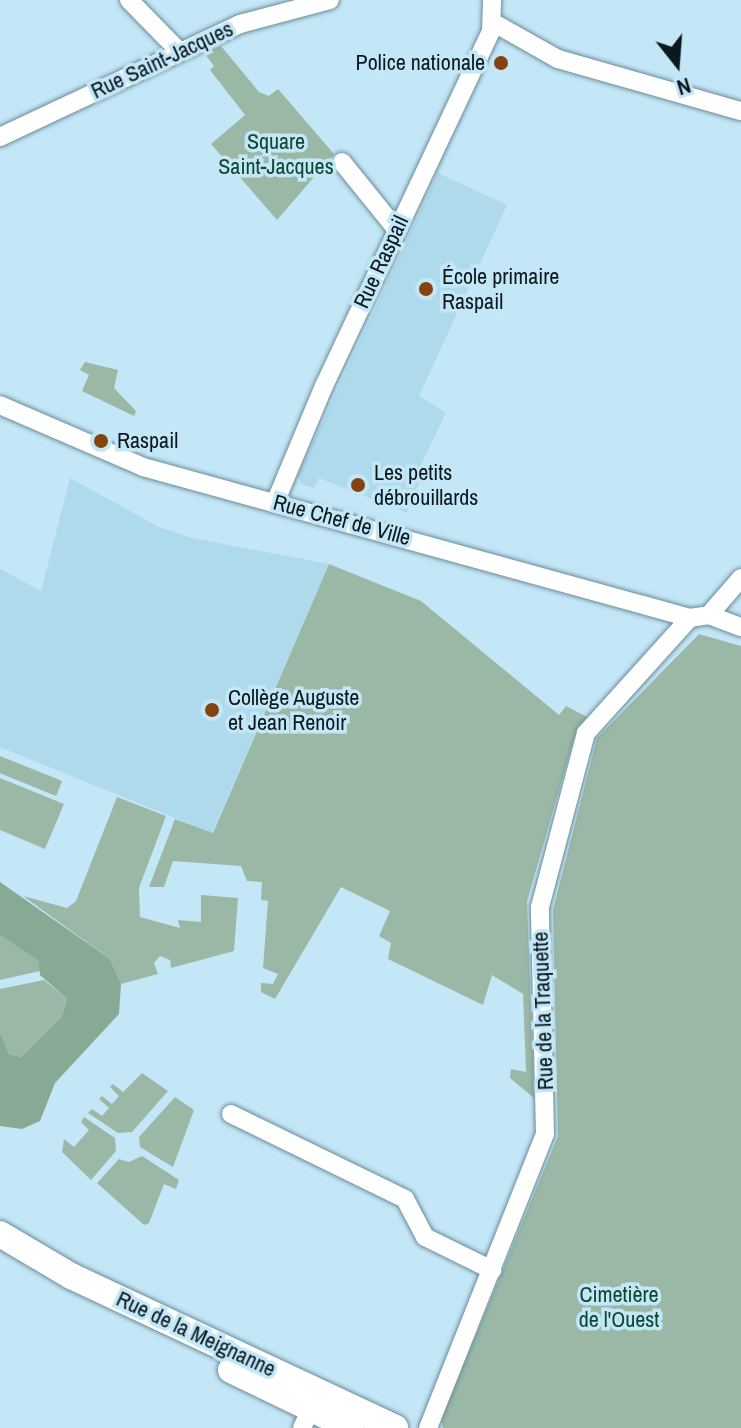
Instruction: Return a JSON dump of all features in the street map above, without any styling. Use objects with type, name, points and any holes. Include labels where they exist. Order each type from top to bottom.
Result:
[{"type":"main road","name":"Rue de la Meignanne","points":[[0,1234],[311,1410],[395,1428]]},
{"type":"main road","name":"Rue de la Meignanne","points":[[0,1252],[56,1287],[351,1428]]},
{"type":"street","points":[[129,0],[179,51]]},
{"type":"street","name":"Rue Saint-Jacques","points":[[0,137],[275,5],[330,0]]},
{"type":"street","points":[[492,0],[494,23],[558,59],[741,111]]},
{"type":"street","name":"Rue Raspail","points":[[275,503],[396,229],[494,23]]},
{"type":"street","points":[[342,162],[396,229]]},
{"type":"street","name":"Rue Chef de Ville","points":[[0,405],[143,467],[690,618]]},
{"type":"street","points":[[709,615],[741,578]]},
{"type":"street","points":[[690,618],[709,615],[741,627]]},
{"type":"street","name":"Rue de la Traquette","points":[[428,1428],[545,1134],[540,907],[586,733],[690,618]]},
{"type":"street","points":[[231,1114],[405,1199],[425,1237],[492,1270]]},
{"type":"shaded area","name":"École primaire Raspail","points":[[438,173],[507,205],[419,396],[446,413],[415,477],[420,480],[407,513],[319,478],[314,488],[301,484],[298,475]]},
{"type":"shaded area","points":[[70,478],[159,527],[192,538],[329,564],[212,833],[0,747],[0,569],[41,591]]},
{"type":"green space","name":"Square Saint-Jacques","points":[[221,46],[259,92],[269,96],[278,89],[334,154],[277,220],[211,144],[245,115],[210,70],[214,66],[204,53]]},
{"type":"green space","points":[[85,362],[118,370],[114,388],[136,411],[134,416],[82,391],[89,375],[80,370]]},
{"type":"green space","points":[[329,564],[421,601],[559,715],[566,706],[587,717],[577,728],[527,901],[534,1098],[510,1078],[511,1069],[526,1072],[523,994],[492,975],[483,1005],[388,959],[391,943],[379,936],[390,911],[341,887],[275,999],[261,992],[261,983],[273,984],[278,974],[263,968],[268,901],[261,900],[262,882],[247,881],[241,866],[173,861],[164,887],[149,887],[175,819],[213,833]]},
{"type":"green space","name":"Cimetière de l'Ouest","points":[[699,634],[741,646],[741,1428],[443,1428],[441,1420],[558,1136],[553,910],[597,738]]},
{"type":"green space","points":[[0,756],[62,781],[56,796],[0,773]]},
{"type":"green space","points":[[0,778],[64,804],[45,849],[0,830]]},
{"type":"green space","points":[[117,797],[166,816],[139,888],[140,917],[180,928],[178,920],[201,922],[201,895],[238,898],[234,951],[171,968],[170,960],[160,956],[154,963],[158,974],[121,984],[110,959],[23,896],[67,908],[76,901]]},
{"type":"green space","points":[[0,882],[110,959],[121,984],[119,1014],[55,1083],[40,1121],[22,1129],[0,1126],[0,1032],[9,1054],[21,1057],[62,1016],[67,999],[40,975],[39,961],[0,935]]},
{"type":"green space","points":[[0,935],[40,961],[40,971],[0,980]]},
{"type":"green space","points":[[44,980],[67,999],[62,1016],[21,1057],[9,1054],[0,1032],[0,989]]},
{"type":"green space","points":[[142,1073],[168,1091],[132,1132],[118,1133],[88,1113],[92,1109],[102,1116],[109,1108],[99,1099],[102,1096],[112,1104],[119,1096],[110,1087],[113,1084],[123,1092]]},
{"type":"green space","points":[[175,1097],[194,1110],[173,1167],[140,1147],[139,1137]]},
{"type":"green space","points":[[84,1117],[115,1138],[116,1151],[91,1180],[62,1152],[64,1139],[74,1147],[89,1130],[81,1122]]},
{"type":"green space","points":[[142,1156],[179,1180],[176,1189],[164,1184],[149,1223],[144,1225],[97,1183],[119,1159],[129,1162]]},
{"type":"place","name":"Police nationale","points":[[501,63]]},
{"type":"place","name":"École primaire Raspail","points":[[426,289]]},
{"type":"place","name":"Raspail","points":[[101,441]]},
{"type":"place","name":"Les petits débrouillards","points":[[358,485]]},
{"type":"place","name":"Collège Auguste et Jean Renoir","points":[[212,710]]}]
